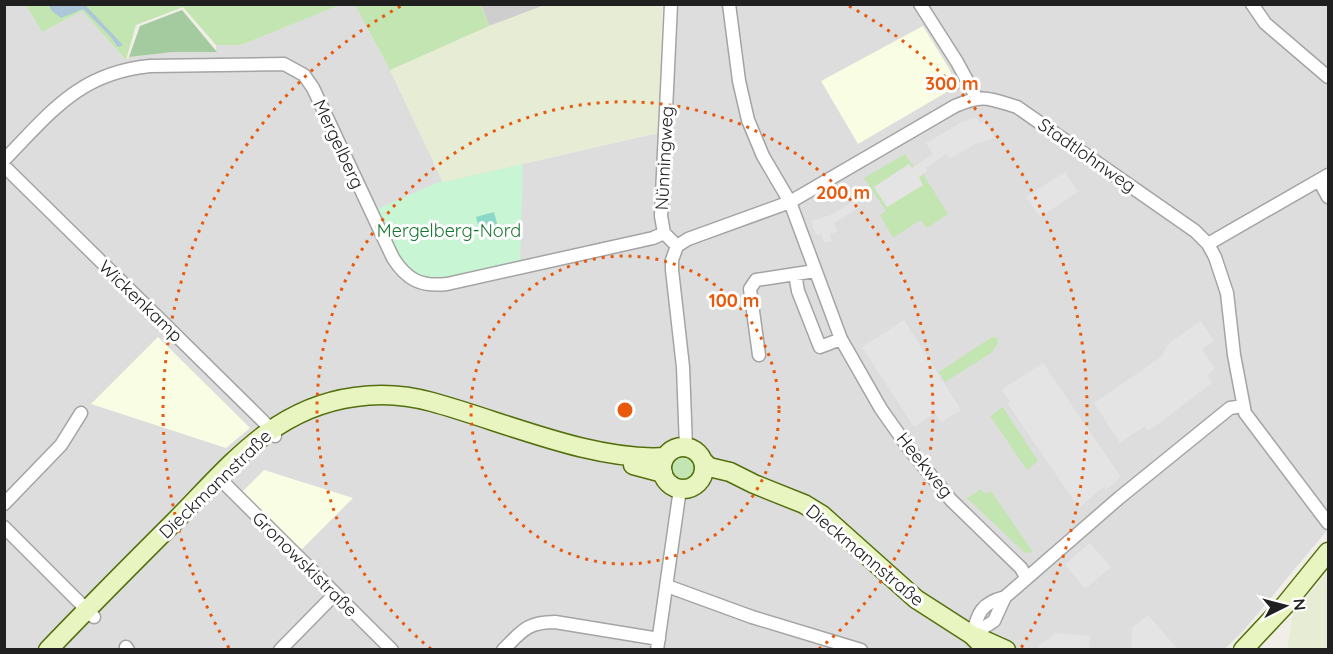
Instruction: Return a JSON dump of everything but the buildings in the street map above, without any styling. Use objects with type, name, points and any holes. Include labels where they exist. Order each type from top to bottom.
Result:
[{"type":"street","name":"Nünningweg","points":[[671,4],[661,216],[664,233],[677,246]]},
{"type":"street","name":"Heekweg","points":[[729,4],[739,81],[748,120],[764,156],[790,202],[842,339],[876,401],[910,450],[951,500],[1022,568],[1026,577]]},
{"type":"street","points":[[686,447],[683,367],[672,270],[672,260],[677,246],[688,239],[790,202],[955,106],[976,97],[920,4]]},
{"type":"street","points":[[1252,4],[1265,23],[1329,77]]},
{"type":"street","name":"Mergelberg","points":[[4,160],[76,90],[110,73],[128,68],[150,66],[284,64],[304,75],[313,88],[393,258],[400,270],[412,279],[428,285],[447,284],[653,238],[664,233]]},
{"type":"street","name":"Stadtlohnweg","points":[[976,97],[996,100],[1017,107],[1195,231],[1208,244],[1215,257],[1227,293],[1245,413],[1329,523]]},
{"type":"street","name":"Wickenkamp","points":[[4,166],[273,433]]},
{"type":"street","points":[[1208,244],[1324,178],[1329,197]]},
{"type":"street","points":[[759,355],[750,290],[756,280],[815,271]]},
{"type":"street","points":[[795,274],[798,291],[820,347],[842,339]]},
{"type":"street","name":"Dieckmannstraße","points":[[48,650],[91,613],[222,480],[247,448],[273,433],[300,413],[329,402],[363,396],[395,395],[429,401],[593,449],[646,458],[664,465],[674,449],[686,447],[696,452],[710,466],[730,472],[804,504],[822,515],[916,599],[972,635],[1006,650]]},
{"type":"street","points":[[972,635],[978,612],[992,600],[1005,597],[1119,498],[1230,408],[1243,406]]},
{"type":"street","points":[[4,504],[61,446],[81,412]]},
{"type":"street","points":[[699,482],[704,472],[703,461]]},
{"type":"street","points":[[503,650],[525,628],[540,622],[555,622],[658,644],[680,489],[669,484],[664,465]]},
{"type":"street","name":"Gronowskistraße","points":[[222,480],[392,650]]},
{"type":"street","name":"Dieckmannstraße","points":[[680,489],[687,489],[699,482],[754,484]]},
{"type":"street","points":[[4,527],[91,613]]},
{"type":"street","points":[[1249,647],[1329,552]]},
{"type":"street","points":[[667,586],[752,617],[861,650]]},
{"type":"street","points":[[280,650],[335,594]]},
{"type":"street","name":"Dieckmannstraße","points":[[62,650],[91,613]]},
{"type":"street","name":"Dieckmannstraße","points":[[972,635],[987,650]]},
{"type":"shaded area","points":[[481,4],[545,5],[489,26]]},
{"type":"shaded area","points":[[4,5],[26,5],[42,32],[82,11],[126,60],[129,57],[173,52],[216,52],[216,45],[241,45],[340,5],[355,5],[390,70],[443,182],[658,133],[672,132],[676,5],[1328,5],[1328,529],[1244,630],[1225,649],[5,649]]},
{"type":"shaded area","points":[[49,5],[85,5],[123,45],[118,47],[83,9],[61,18],[52,11]]},
{"type":"shaded area","points":[[545,5],[662,5],[658,133],[443,182],[390,70],[489,26]]},
{"type":"shaded area","points":[[923,26],[950,70],[955,84],[952,89],[858,144],[821,81]]},
{"type":"shaded area","points":[[976,117],[980,123],[985,121],[995,138],[975,144],[950,159],[946,154],[926,168],[927,171],[919,177],[923,185],[887,207],[874,187],[909,164],[912,168],[933,154],[926,143],[960,123]]},
{"type":"shaded area","points":[[1065,172],[1078,192],[1040,217],[1026,197]]},
{"type":"shaded area","points":[[855,200],[860,207],[834,223],[837,232],[830,234],[831,242],[824,242],[821,233],[816,235],[811,221],[831,215]]},
{"type":"shaded area","points":[[494,212],[499,231],[481,236],[476,217]]},
{"type":"shaded area","points":[[904,320],[961,410],[941,422],[935,413],[914,427],[862,347]]},
{"type":"shaded area","points":[[1201,321],[1214,341],[1202,349],[1215,369],[1207,375],[1212,383],[1148,431],[1145,426],[1120,443],[1094,403],[1161,357],[1169,343]]},
{"type":"shaded area","points":[[158,337],[250,428],[226,448],[91,404]]},
{"type":"shaded area","points":[[1043,363],[1121,477],[1106,490],[1103,487],[1079,508],[1007,403],[1010,401],[1001,390]]},
{"type":"shaded area","points":[[264,470],[353,498],[300,551],[242,492]]},
{"type":"shaded area","points":[[1090,543],[1111,567],[1085,589],[1065,564]]},
{"type":"shaded area","points":[[1328,571],[1328,649],[1287,649],[1293,614]]},
{"type":"shaded area","points":[[1148,615],[1178,649],[1131,649],[1132,628]]},
{"type":"shaded area","points":[[1055,633],[1090,636],[1089,649],[1041,650],[1038,647]]},
{"type":"green space","points":[[26,5],[340,5],[241,45],[216,45],[183,7],[136,25],[126,60],[82,11],[42,32]]},
{"type":"green space","points":[[355,5],[481,5],[489,26],[390,70]]},
{"type":"green space","points":[[182,10],[217,52],[173,52],[129,57],[140,26]]},
{"type":"green space","points":[[905,154],[914,167],[912,168],[909,164],[874,187],[887,207],[922,185],[919,177],[923,174],[948,214],[927,228],[920,220],[893,238],[880,215],[886,211],[864,178]]},
{"type":"green space","name":"Mergelberg-Nord","points":[[523,164],[520,263],[439,280],[411,271],[399,259],[376,212],[377,209],[441,181]]},
{"type":"green space","points":[[992,337],[998,338],[994,351],[945,382],[939,372]]},
{"type":"green space","points":[[1003,407],[1038,461],[1027,470],[990,416]]},
{"type":"green space","points":[[683,454],[693,458],[697,468],[693,478],[683,482],[673,478],[669,468],[673,458]]},
{"type":"green space","points":[[981,489],[985,494],[991,491],[1033,552],[1025,553],[967,498]]}]
